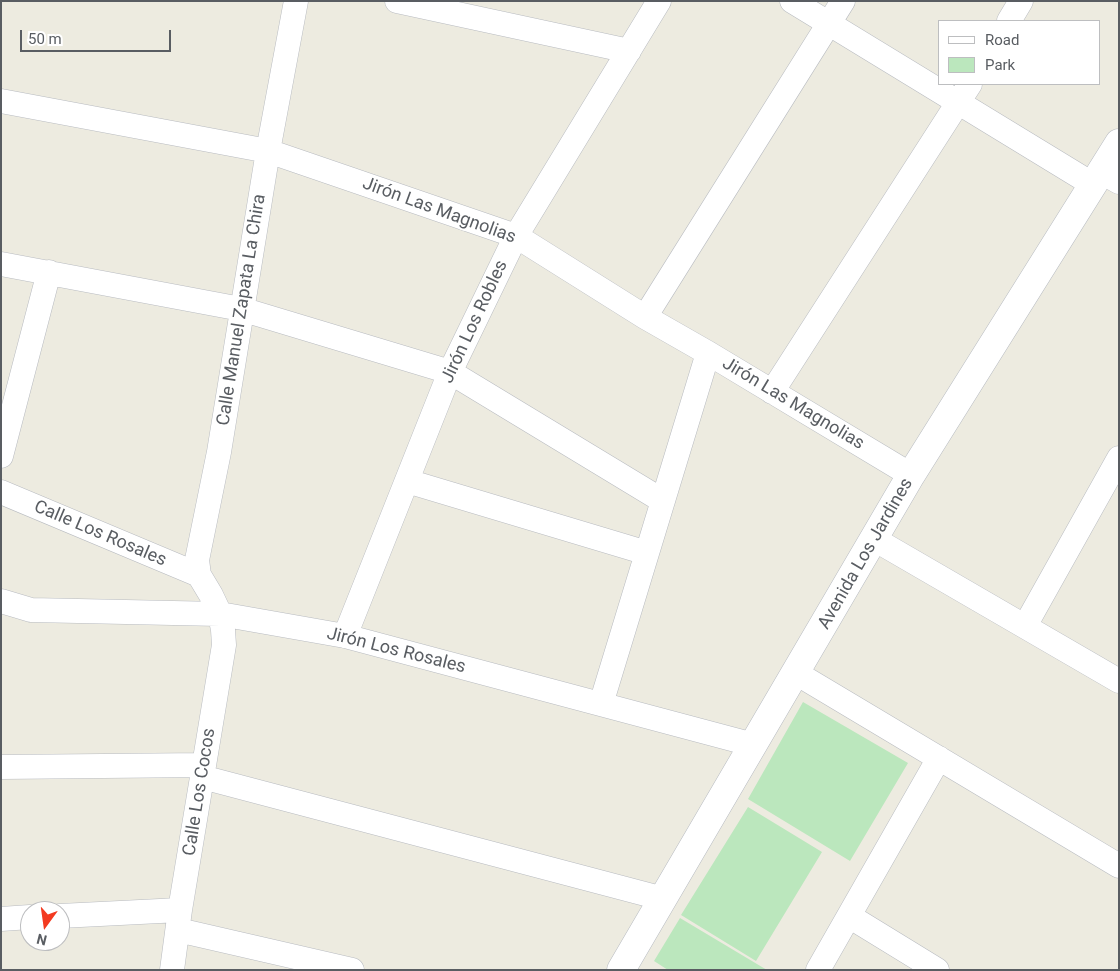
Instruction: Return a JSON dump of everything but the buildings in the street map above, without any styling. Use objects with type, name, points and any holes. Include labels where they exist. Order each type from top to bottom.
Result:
[{"type":"street","name":"Calle Manuel Zapata La Chira","points":[[199,575],[197,560],[219,452],[241,309],[296,1]]},
{"type":"street","points":[[397,1],[629,51]]},
{"type":"street","name":"Jirón Los Robles","points":[[345,636],[450,372],[516,236],[659,1]]},
{"type":"street","points":[[792,1],[830,24],[938,80]]},
{"type":"street","points":[[645,317],[843,1]]},
{"type":"street","points":[[1010,20],[1021,1]]},
{"type":"street","points":[[948,85],[1104,179]]},
{"type":"street","points":[[772,392],[964,93]]},
{"type":"street","name":"Jirón Las Magnolias","points":[[1,101],[268,151],[516,236],[645,317],[911,475]]},
{"type":"street","name":"Avenida Los Jardines","points":[[624,969],[911,475],[1104,179],[1119,143]]},
{"type":"street","points":[[1,264],[241,309],[450,372],[663,501]]},
{"type":"street","points":[[1,456],[49,272]]},
{"type":"street","points":[[601,704],[708,353]]},
{"type":"street","points":[[1025,626],[1119,458]]},
{"type":"street","points":[[407,481],[647,553]]},
{"type":"street","name":"Calle Los Rosales","points":[[1,492],[199,575]]},
{"type":"street","points":[[874,539],[1119,681]]},
{"type":"street","points":[[199,575],[220,614]]},
{"type":"street","name":"Jirón Los Rosales","points":[[1,601],[31,610],[220,614],[345,636],[754,745]]},
{"type":"street","name":"Calle Los Cocos","points":[[172,970],[224,645],[220,614]]},
{"type":"street","points":[[796,673],[1119,866]]},
{"type":"street","points":[[818,970],[940,758]]},
{"type":"street","points":[[1,768],[203,771],[664,899]]},
{"type":"street","points":[[70,916],[179,920],[352,970]]},
{"type":"street","points":[[849,916],[937,970]]},
{"type":"street","points":[[1,919],[20,918]]},
{"type":"green space","points":[[803,702],[908,763],[850,861],[748,799]]},
{"type":"green space","points":[[748,807],[822,852],[756,961],[681,915]]},
{"type":"green space","points":[[680,918],[767,970],[668,970],[654,961]]}]
